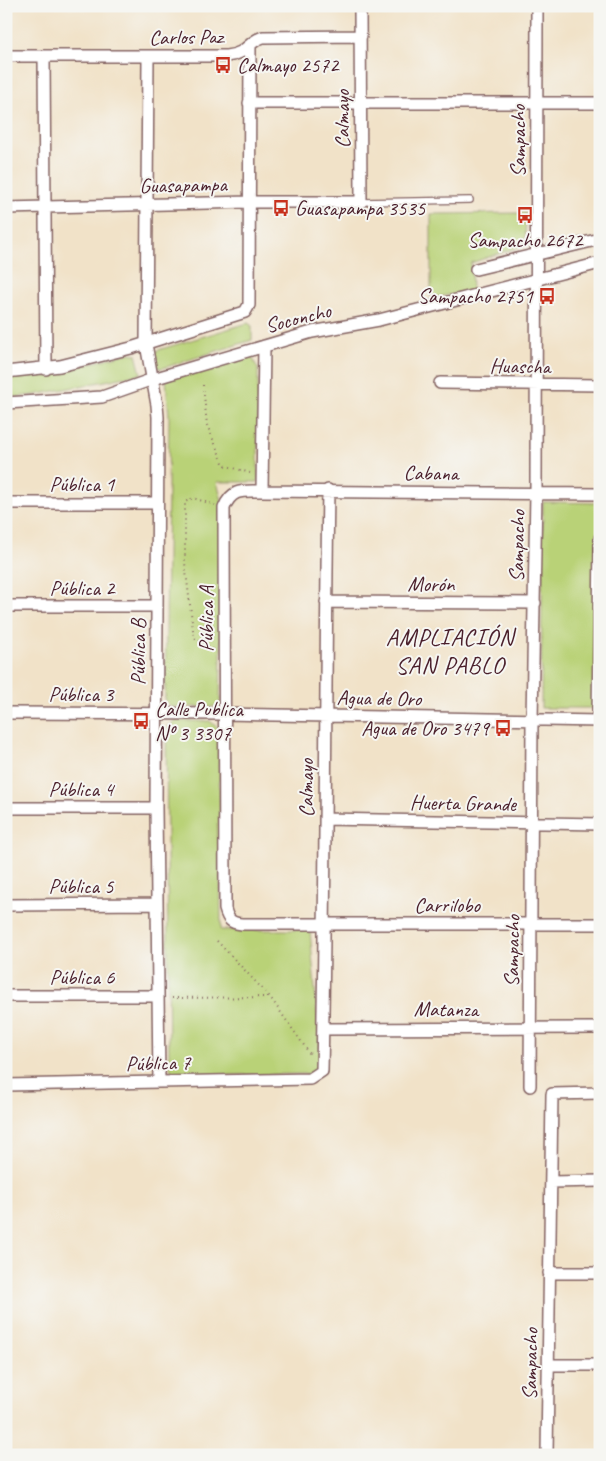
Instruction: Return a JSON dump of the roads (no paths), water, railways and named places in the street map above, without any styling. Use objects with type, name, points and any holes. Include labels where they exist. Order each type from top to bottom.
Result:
[{"type":"street","name":"Calmayo","points":[[360,6],[360,202]]},
{"type":"street","name":"Sampacho","points":[[530,1086],[532,720],[536,492],[537,6]]},
{"type":"street","name":"Carlos Paz","points":[[6,56],[234,56],[242,53],[257,39],[264,37],[361,36]]},
{"type":"street","points":[[249,202],[250,45]]},
{"type":"street","points":[[44,56],[46,369]]},
{"type":"street","name":"Pública B","points":[[148,57],[146,344],[158,405],[156,713],[158,1082]]},
{"type":"street","points":[[250,102],[600,103]]},
{"type":"street","name":"Guasapampa","points":[[6,208],[249,202],[360,202]]},
{"type":"street","name":"Soconcho","points":[[6,372],[46,369],[146,344],[245,312],[249,304],[249,202]]},
{"type":"street","points":[[476,270],[600,239]]},
{"type":"street","name":"Soconcho","points":[[6,403],[102,397],[153,379],[312,332],[370,322],[600,263]]},
{"type":"street","points":[[262,491],[264,346]]},
{"type":"street","name":"Huascha","points":[[440,383],[600,386]]},
{"type":"street","name":"Calmayo","points":[[310,1079],[322,1071],[328,490]]},
{"type":"street","name":"Cabana","points":[[262,491],[328,490],[600,494]]},
{"type":"street","name":"Pública A","points":[[262,491],[240,491],[228,499],[224,508],[225,909],[229,920],[234,924],[325,924]]},
{"type":"street","name":"Pública 1","points":[[6,503],[157,503]]},
{"type":"street","points":[[599,721],[600,538]]},
{"type":"street","name":"Morón","points":[[326,602],[535,603]]},
{"type":"street","name":"Pública 2","points":[[6,606],[157,606]]},
{"type":"street","name":"Pública 3","points":[[6,713],[156,713]]},
{"type":"street","name":"Agua de Oro","points":[[156,713],[599,721]]},
{"type":"street","name":"Pública 4","points":[[6,808],[156,808]]},
{"type":"street","name":"Huerta Grande","points":[[325,819],[600,824]]},
{"type":"street","name":"Pública 5","points":[[6,905],[157,904]]},
{"type":"street","name":"Carrilobo","points":[[325,924],[600,924]]},
{"type":"street","name":"Pública 6","points":[[6,996],[158,996]]},
{"type":"street","name":"Matanza","points":[[323,1029],[600,1028]]},
{"type":"street","name":"Pública 7","points":[[6,1085],[310,1079]]},
{"type":"street","name":"Sampacho","points":[[547,1455],[552,1094],[600,1093]]},
{"type":"street","points":[[550,1182],[600,1182]]},
{"type":"street","points":[[549,1273],[600,1273]]},
{"type":"street","points":[[548,1365],[600,1365]]},
{"type":"lane","points":[[360,202],[470,200]]},
{"type":"place","name":"Calmayo 2572","points":[[223,65]]},
{"type":"place","name":"Guasapampa 3535","points":[[281,208]]},
{"type":"place","name":"Sampacho 2672","points":[[525,215]]},
{"type":"place","name":"Sampacho 2751","points":[[547,296]]},
{"type":"place","name":"Calle Publica Nº 3 3307","points":[[141,721]]},
{"type":"place","name":"Agua de Oro 3479","points":[[503,728]]},
{"type":"district","name":"AMPLIACIÓN SAN PABLO","points":[[450,651]]}]
